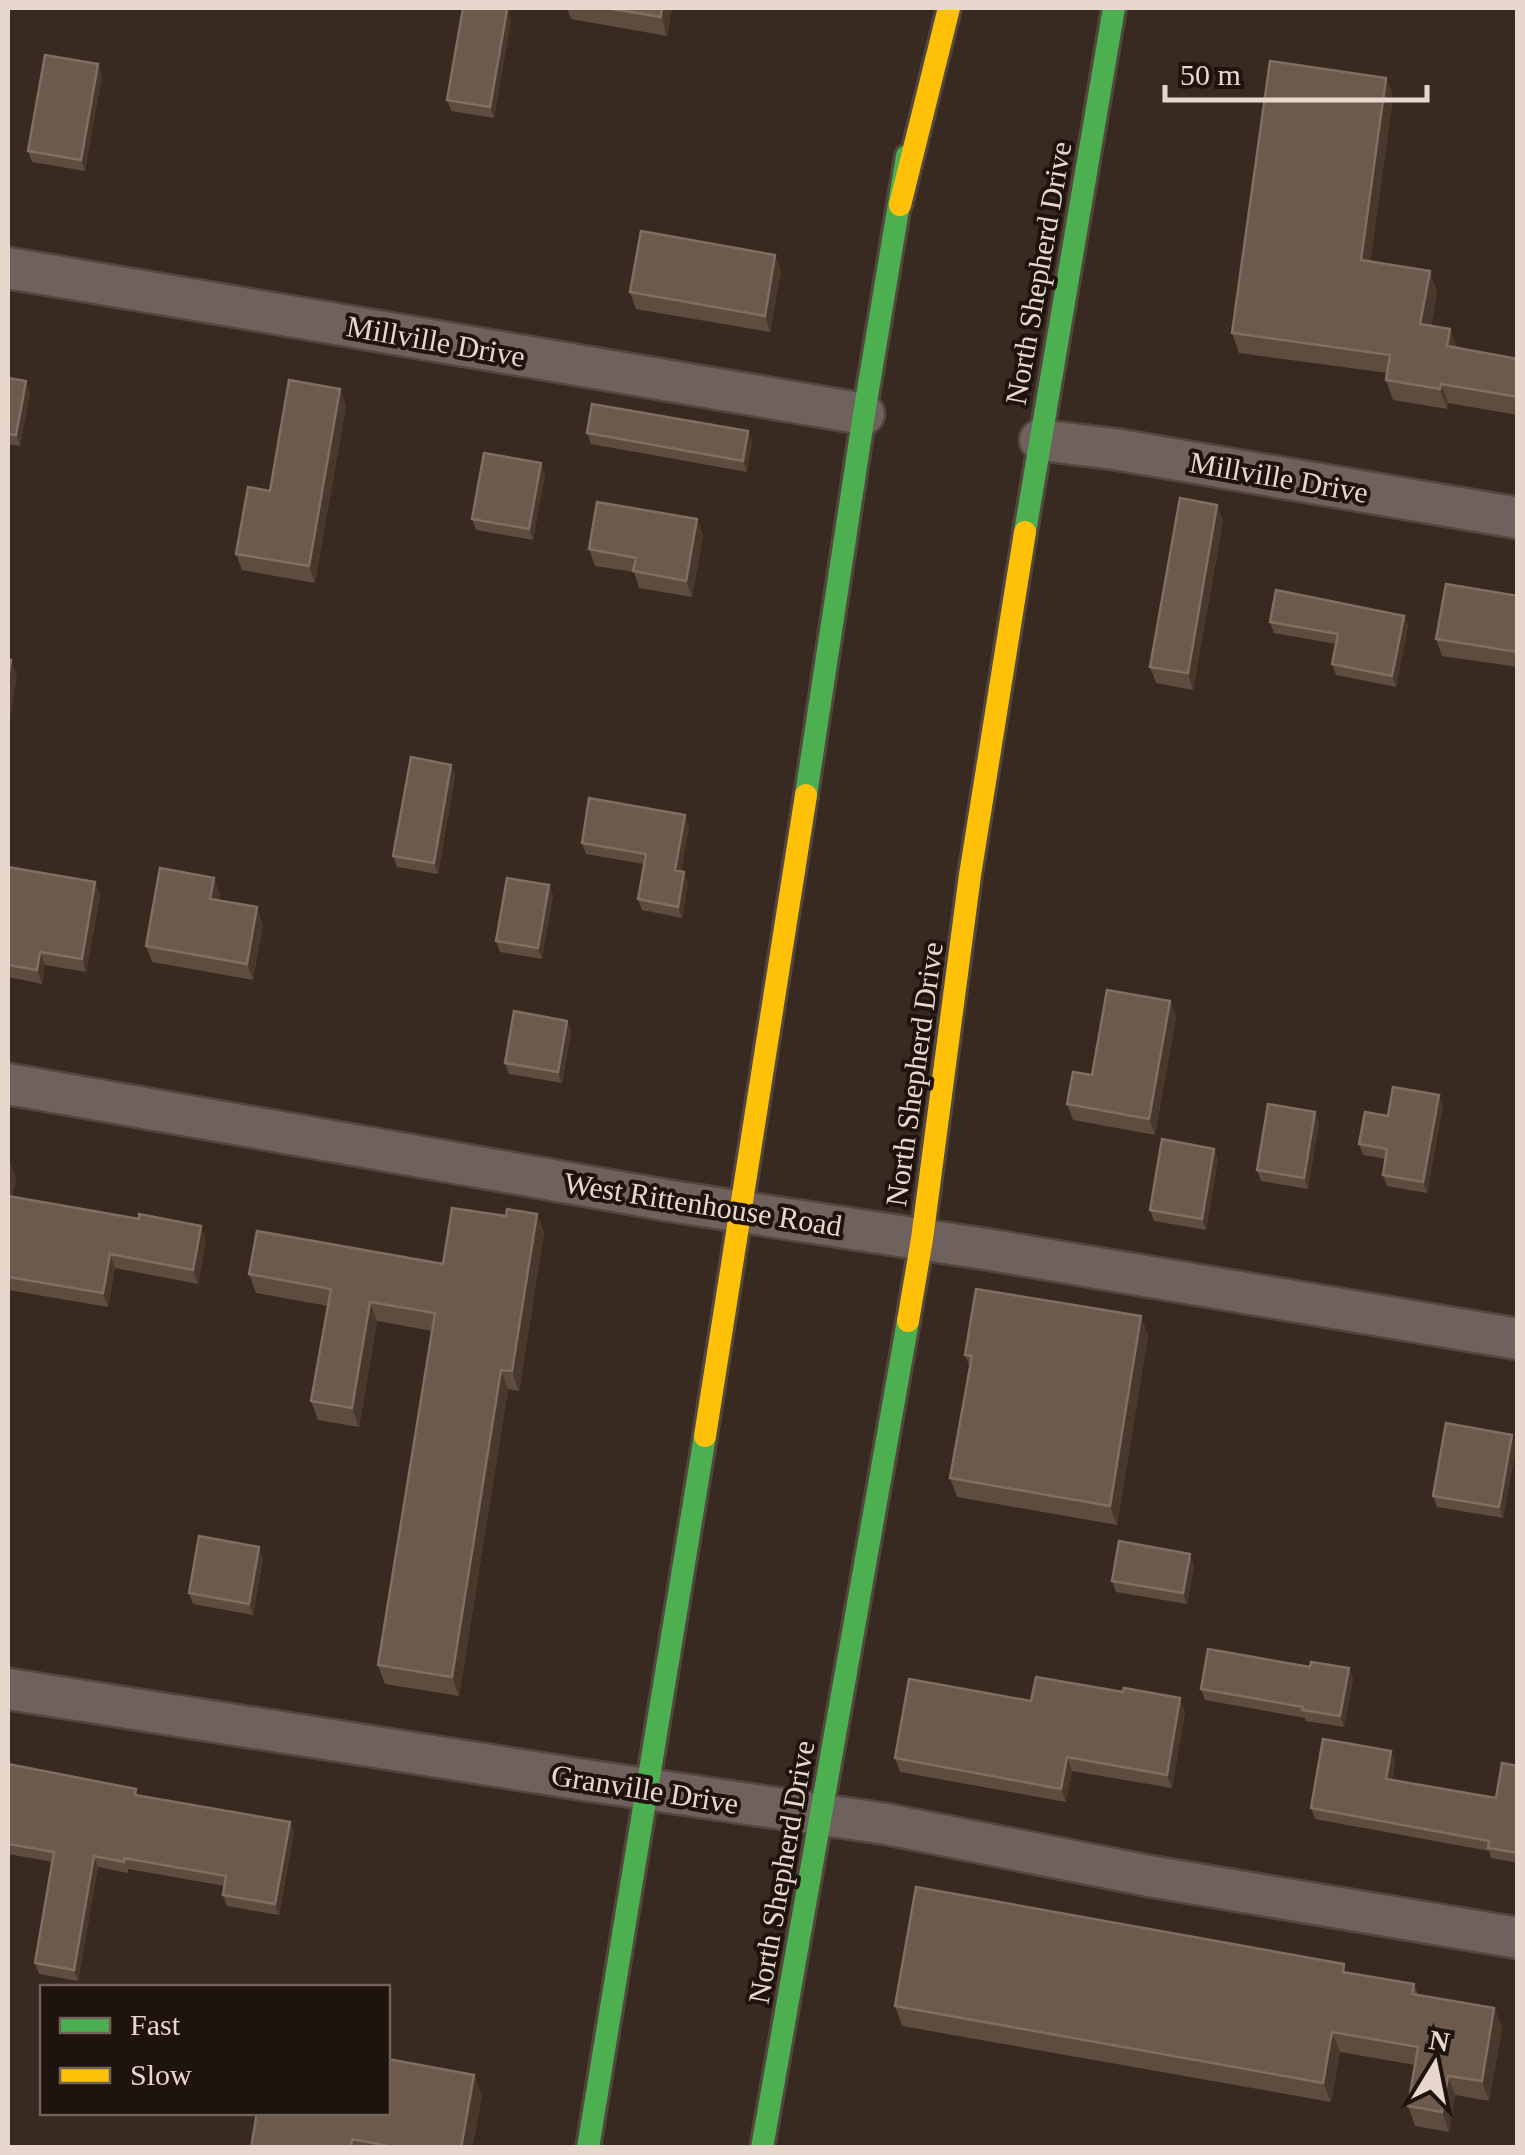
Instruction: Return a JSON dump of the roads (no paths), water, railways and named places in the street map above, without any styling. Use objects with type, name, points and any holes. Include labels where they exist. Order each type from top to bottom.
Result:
[{"type":"main road","points":[[588,2148],[742,1211],[930,8]]},
{"type":"main road","points":[[900,205],[949,8]]},
{"type":"main road","name":"North Shepherd Drive","points":[[762,2148],[922,1240],[970,875],[1114,8]]},
{"type":"street","name":"Millville Drive","points":[[8,268],[864,414]]},
{"type":"street","name":"Millville Drive","points":[[1040,440],[1114,449],[1518,518]]},
{"type":"street","name":"West Rittenhouse Road","points":[[8,1084],[671,1201],[1518,1339]]},
{"type":"street","name":"Granville Drive","points":[[8,1689],[905,1828],[1150,1876],[1518,1938]]}]
